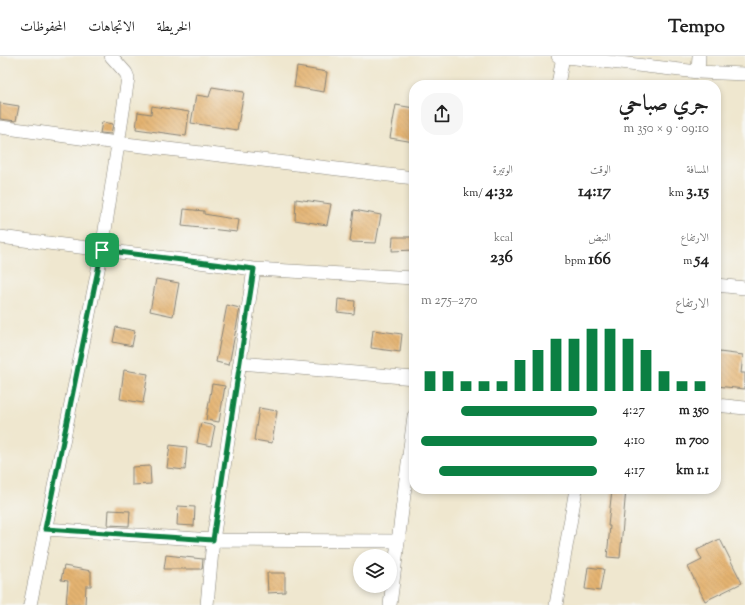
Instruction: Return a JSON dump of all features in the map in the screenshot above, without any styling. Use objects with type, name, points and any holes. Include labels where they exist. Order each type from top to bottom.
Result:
[{"type":"street","points":[[30,605],[102,250],[128,78],[126,72],[111,56]]},
{"type":"street","points":[[559,80],[562,56],[698,72],[745,74]]},
{"type":"street","points":[[698,72],[699,56]]},
{"type":"street","points":[[0,127],[117,143],[409,177]]},
{"type":"street","points":[[0,237],[254,269],[409,278]]},
{"type":"street","points":[[207,605],[213,540],[254,269]]},
{"type":"street","points":[[721,286],[745,288]]},
{"type":"street","points":[[240,363],[409,378]]},
{"type":"street","points":[[721,406],[745,408]]},
{"type":"street","points":[[390,605],[409,455]]},
{"type":"street","points":[[556,605],[575,494]]},
{"type":"street","points":[[45,529],[213,540],[398,542]]},
{"type":"building","points":[[297,67],[327,72],[324,92],[294,87]]},
{"type":"building","points":[[212,87],[244,92],[237,130],[191,123],[196,95],[209,97]]},
{"type":"building","points":[[0,103],[19,106],[16,121],[0,119]]},
{"type":"building","points":[[396,105],[409,107],[409,141],[390,138]]},
{"type":"building","points":[[152,106],[189,112],[186,136],[136,129],[138,112],[151,114]]},
{"type":"building","points":[[102,122],[113,124],[111,134],[100,133]]},
{"type":"building","points":[[296,199],[331,204],[327,225],[295,220]]},
{"type":"building","points":[[184,209],[204,211],[204,214],[239,220],[237,232],[182,226]]},
{"type":"building","points":[[354,210],[381,215],[376,243],[350,242]]},
{"type":"building","points":[[393,237],[409,237],[409,250],[392,251]]},
{"type":"building","points":[[156,279],[179,283],[173,316],[150,311]]},
{"type":"building","points":[[338,299],[355,301],[354,314],[337,312]]},
{"type":"building","points":[[227,305],[240,308],[229,365],[216,362]]},
{"type":"building","points":[[116,327],[135,331],[132,346],[113,342]]},
{"type":"building","points":[[373,330],[402,334],[400,352],[371,348]]},
{"type":"building","points":[[721,352],[743,355],[741,373],[745,373],[745,389],[721,387]]},
{"type":"building","points":[[124,370],[148,374],[143,403],[120,399]]},
{"type":"building","points":[[212,384],[225,386],[219,422],[206,420]]},
{"type":"building","points":[[259,408],[277,411],[272,443],[254,440]]},
{"type":"building","points":[[201,423],[215,426],[211,446],[197,443]]},
{"type":"building","points":[[170,445],[187,447],[185,470],[167,468]]},
{"type":"building","points":[[150,466],[151,484],[132,485],[132,467]]},
{"type":"building","points":[[611,494],[626,494],[620,558],[607,557],[610,526],[608,526]]},
{"type":"building","points":[[178,506],[195,507],[194,526],[177,525]]},
{"type":"building","points":[[109,510],[130,511],[129,526],[108,525]]},
{"type":"building","points":[[720,539],[742,583],[705,601],[688,567],[702,560],[697,550]]},
{"type":"building","points":[[166,555],[203,559],[202,569],[164,569]]},
{"type":"building","points":[[64,566],[91,571],[91,586],[86,586],[85,605],[66,605],[68,581],[61,580]]},
{"type":"building","points":[[588,567],[604,569],[600,591],[585,589]]},
{"type":"building","points":[[267,573],[285,573],[285,592],[268,593]]},
{"type":"route","points":[[102,250],[254,269],[213,540],[45,529],[102,250]]}]
